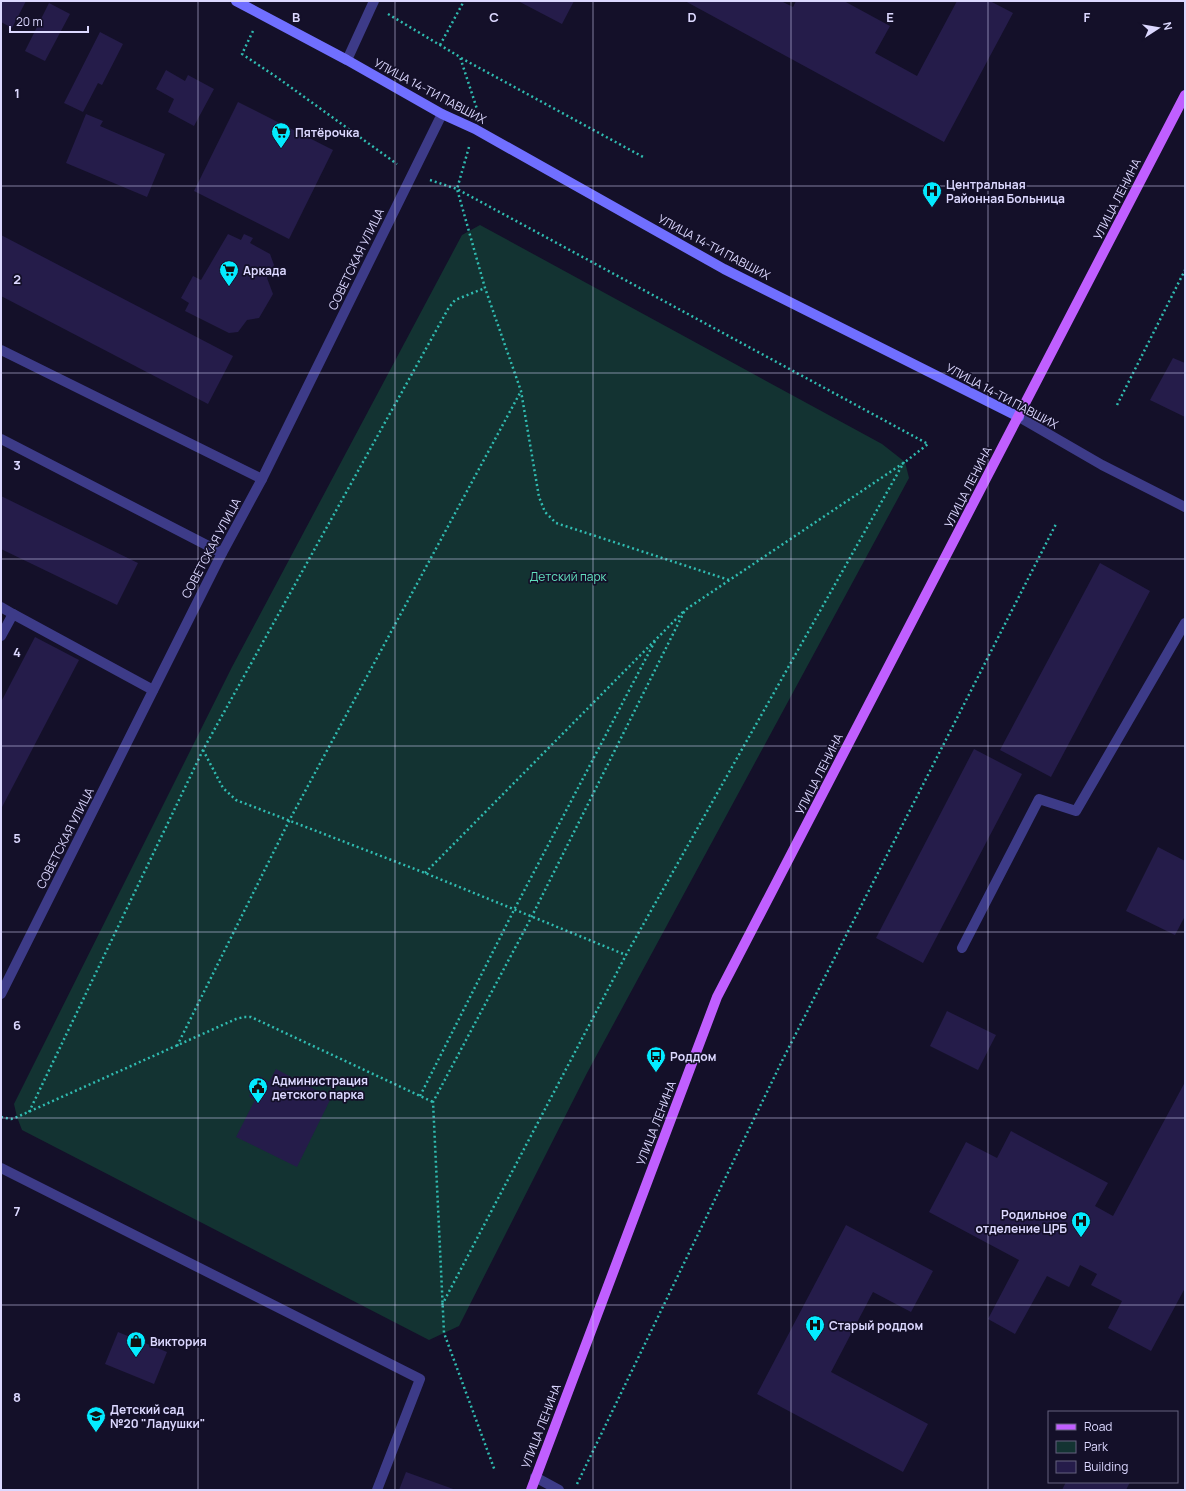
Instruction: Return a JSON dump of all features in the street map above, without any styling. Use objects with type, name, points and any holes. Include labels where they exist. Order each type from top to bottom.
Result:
[{"type":"main road","name":"УЛИЦА ЛЕНИНА","points":[[531,1490],[717,997],[1185,95]]},
{"type":"street","name":"УЛИЦА 14-ТИ ПАВШИХ","points":[[236,1],[347,60],[442,114],[475,129],[724,269],[1019,417],[1102,465],[1185,507]]},
{"type":"street","points":[[347,60],[373,3]]},
{"type":"street","name":"СОВЕТСКАЯ УЛИЦА","points":[[1,994],[222,553],[262,479],[442,114]]},
{"type":"street","points":[[1,350],[262,479]]},
{"type":"street","points":[[1,439],[222,553]]},
{"type":"street","points":[[1,607],[153,690]]},
{"type":"street","points":[[1,636],[13,614]]},
{"type":"street","points":[[962,948],[1039,799],[1076,811],[1185,623]]},
{"type":"street","points":[[1,1168],[420,1379],[377,1490]]},
{"type":"street","points":[[535,1477],[559,1490]]},
{"type":"path","points":[[440,45],[464,1]]},
{"type":"path","points":[[373,3],[460,57],[645,158]]},
{"type":"path","points":[[260,14],[242,54],[412,174],[457,189],[928,444],[905,462],[685,610],[425,873]]},
{"type":"path","points":[[460,57],[477,110],[475,129],[457,189],[485,288],[521,391],[539,496],[545,512],[556,523],[729,580]]},
{"type":"path","points":[[1117,405],[1185,270]]},
{"type":"path","points":[[29,1112],[203,750],[448,309],[456,300],[485,288]]},
{"type":"path","points":[[177,1046],[289,821],[521,391]]},
{"type":"path","points":[[442,1306],[626,955],[905,462]]},
{"type":"path","points":[[574,1490],[782,1059],[1056,524]]},
{"type":"path","points":[[495,1471],[444,1333],[433,1102],[531,918],[685,610]]},
{"type":"path","points":[[420,1096],[514,910],[655,641]]},
{"type":"path","points":[[203,750],[223,788],[236,800],[425,873],[531,918],[626,955]]},
{"type":"path","points":[[1,1117],[11,1119],[29,1112],[244,1016],[251,1017],[433,1102]]},
{"type":"green space","name":"Детский парк","points":[[480,225],[882,444],[905,462],[909,478],[587,1073],[459,1326],[429,1340],[22,1130],[14,1104],[232,667],[462,235]]},
{"type":"building","points":[[1,1],[26,1],[12,28],[1,22]]},
{"type":"building","points":[[518,1],[574,1],[562,24]]},
{"type":"building","points":[[685,1],[781,1],[793,7],[796,1],[844,1],[890,26],[875,53],[917,76],[957,1],[990,1],[1013,13],[944,142]]},
{"type":"building","points":[[49,3],[70,14],[45,61],[25,51]]},
{"type":"building","points":[[100,32],[123,44],[102,85],[98,83],[83,112],[64,103]]},
{"type":"building","points":[[166,70],[185,81],[188,75],[214,89],[194,126],[168,112],[174,99],[156,89]]},
{"type":"building","points":[[238,102],[333,150],[289,239],[194,191]]},
{"type":"building","points":[[86,114],[103,121],[100,126],[165,154],[147,197],[66,163]]},
{"type":"building","name":"Аркада","points":[[228,234],[241,240],[244,234],[253,238],[250,243],[270,254],[274,265],[267,278],[273,294],[259,318],[247,320],[238,332],[229,333],[185,311],[189,303],[181,298],[193,276],[201,280]]},
{"type":"building","points":[[1,235],[233,356],[208,404],[1,296]]},
{"type":"building","points":[[1173,358],[1185,363],[1185,417],[1150,400]]},
{"type":"building","points":[[1,496],[138,563],[117,605],[1,549]]},
{"type":"building","points":[[1100,563],[1150,591],[1051,777],[1000,750]]},
{"type":"building","points":[[35,637],[79,660],[1,809],[1,702]]},
{"type":"building","points":[[974,749],[1022,774],[923,963],[876,938]]},
{"type":"building","points":[[1158,847],[1185,861],[1185,916],[1175,935],[1126,911]]},
{"type":"building","points":[[947,1011],[996,1035],[978,1070],[930,1046]]},
{"type":"building","points":[[276,1069],[331,1098],[297,1167],[236,1137],[255,1100],[249,1096],[259,1076],[269,1082]]},
{"type":"building","name":"Родильное отделение ЦРБ","points":[[1185,1082],[1185,1288],[1151,1351],[1108,1328],[1122,1301],[1091,1285],[1097,1274],[1080,1265],[1069,1287],[1047,1276],[1015,1334],[988,1319],[1019,1260],[929,1212],[966,1142],[997,1158],[1011,1131],[1108,1183],[1095,1206],[1113,1216]]},
{"type":"building","name":"Старый роддом","points":[[846,1225],[933,1271],[911,1312],[873,1292],[831,1372],[928,1424],[903,1472],[757,1394]]},
{"type":"building","name":"Виктория","points":[[118,1332],[167,1352],[154,1384],[105,1364]]},
{"type":"building","points":[[406,1472],[456,1490],[399,1490]]},
{"type":"building","points":[[1066,1483],[1130,1483],[1126,1490],[1062,1490]]},
{"type":"place","name":"Пятёрочка","points":[[281,149]]},
{"type":"place","name":"Центральная Районная Больница","points":[[932,208]]},
{"type":"place","name":"Аркада","points":[[229,287]]},
{"type":"place","name":"Роддом","points":[[656,1073]]},
{"type":"place","name":"Администрация детского парка","points":[[258,1104]]},
{"type":"place","name":"Родильное отделение ЦРБ","points":[[1081,1238]]},
{"type":"place","name":"Старый роддом","points":[[815,1342]]},
{"type":"place","name":"Виктория","points":[[136,1358]]},
{"type":"place","name":"Детский сад №20 \"Ладушки\"","points":[[96,1433]]}]
